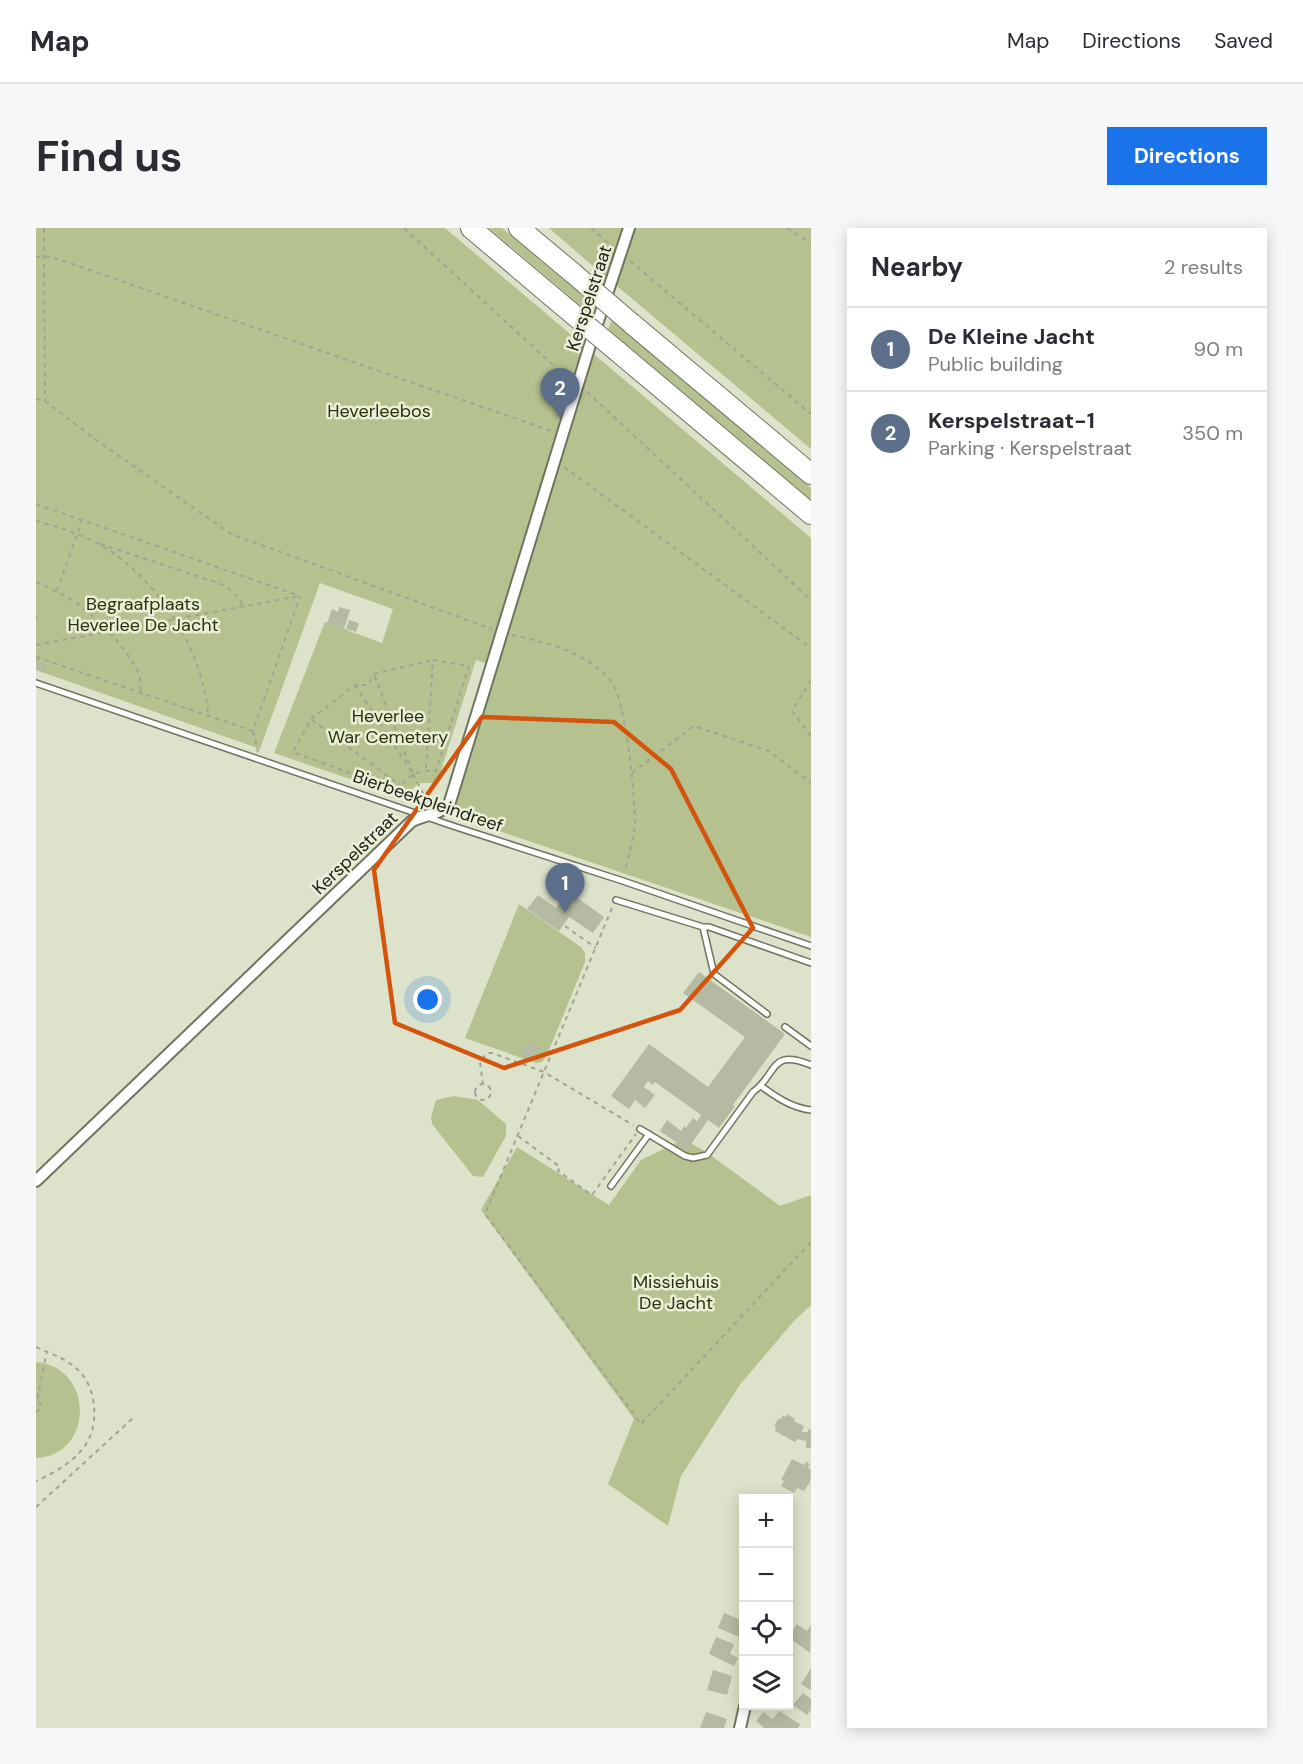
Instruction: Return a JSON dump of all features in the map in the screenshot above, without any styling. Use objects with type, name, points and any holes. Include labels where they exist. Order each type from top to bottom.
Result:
[{"type":"highway","points":[[471,228],[811,514]]},
{"type":"highway","points":[[519,228],[811,474]]},
{"type":"street","name":"Kerspelstraat","points":[[36,1181],[412,821],[443,811],[449,805],[554,460],[629,228]]},
{"type":"street","points":[[740,1728],[744,1710]]},
{"type":"lane","name":"Bierbeekpleindreef","points":[[36,683],[428,814],[811,946]]},
{"type":"lane","points":[[616,900],[703,927],[710,927],[811,963]]},
{"type":"lane","points":[[703,927],[714,974],[767,1014]]},
{"type":"lane","points":[[785,1027],[811,1046]]},
{"type":"lane","points":[[640,1129],[686,1156],[693,1158],[707,1155],[753,1092],[761,1086],[773,1066],[792,1059],[811,1065]]},
{"type":"lane","points":[[761,1086],[798,1108],[811,1110]]},
{"type":"lane","points":[[612,1186],[649,1134]]},
{"type":"path","points":[[44,228],[45,401]]},
{"type":"path","points":[[404,228],[564,377],[578,384],[811,600]]},
{"type":"path","points":[[591,228],[811,414]]},
{"type":"path","points":[[788,228],[811,243]]},
{"type":"path","points":[[36,257],[44,256],[562,435]]},
{"type":"path","points":[[36,399],[45,401],[99,442],[231,534],[501,632],[543,642],[583,657],[612,681],[622,711],[632,773],[635,824],[623,881]]},
{"type":"path","points":[[554,460],[811,648]]},
{"type":"path","points":[[36,504],[300,596]]},
{"type":"path","points":[[57,591],[82,520]]},
{"type":"path","points":[[36,521],[221,584],[229,589],[243,606]]},
{"type":"path","points":[[97,543],[144,581],[175,619],[189,645],[200,674],[207,698],[208,716]]},
{"type":"path","points":[[36,583],[57,591],[88,610],[128,655],[139,675],[141,693]]},
{"type":"path","points":[[36,645],[300,596]]},
{"type":"path","points":[[260,759],[253,732],[300,596]]},
{"type":"path","points":[[36,616],[36,621]]},
{"type":"path","points":[[36,657],[253,732]]},
{"type":"path","points":[[426,770],[433,660]]},
{"type":"path","points":[[433,660],[470,666],[436,771],[426,770],[413,774],[398,791],[292,752],[310,719],[355,685],[368,685],[374,674],[433,660]]},
{"type":"path","points":[[374,674],[428,814]]},
{"type":"path","points":[[811,680],[792,711],[811,736]]},
{"type":"path","points":[[355,685],[413,774]]},
{"type":"path","points":[[310,719],[401,786]]},
{"type":"path","points":[[632,773],[694,726],[769,751],[811,783]]},
{"type":"path","points":[[616,900],[485,1214],[641,1424],[811,1242]]},
{"type":"path","points":[[565,926],[596,948]]},
{"type":"path","points":[[483,1085],[480,1062],[487,1053],[492,1053],[544,1072],[640,1129],[591,1195],[558,1171],[560,1167],[518,1136]]},
{"type":"path","points":[[483,1085],[488,1086],[491,1093],[489,1098],[482,1100],[475,1093],[478,1086],[483,1085]]},
{"type":"path","points":[[36,1347],[64,1359],[81,1373],[92,1393],[95,1416],[89,1441],[75,1457],[55,1472],[36,1481]]},
{"type":"path","points":[[36,1412],[42,1407],[36,1401],[47,1352]]},
{"type":"path","points":[[36,1505],[133,1418]]},
{"type":"highlighted area","points":[[482,717],[614,722],[671,769],[753,928],[680,1010],[504,1068],[395,1023],[374,870]]},
{"type":"green space","name":"Heverleebos","points":[[36,228],[445,228],[811,538],[811,937],[449,814],[496,667],[476,660],[437,783],[418,783],[405,798],[274,753],[325,622],[382,643],[393,609],[320,583],[260,749],[36,670]]},
{"type":"green space","points":[[489,228],[502,228],[594,305],[589,313]]},
{"type":"green space","points":[[549,228],[811,228],[811,449],[580,255]]},
{"type":"green space","points":[[612,320],[811,488],[811,500],[608,329]]},
{"type":"green space","points":[[519,904],[581,947],[585,953],[585,962],[547,1055],[542,1062],[536,1063],[465,1038]]},
{"type":"green space","points":[[454,1096],[478,1100],[506,1124],[506,1136],[483,1177],[473,1176],[432,1124],[431,1117],[436,1100]]},
{"type":"green space","name":"Missiehuis De Jacht","points":[[684,1139],[709,1154],[780,1206],[811,1195],[811,1305],[793,1322],[739,1386],[681,1476],[668,1526],[608,1484],[634,1419],[481,1210],[517,1147],[609,1205],[641,1160]]},
{"type":"green space","points":[[36,1362],[55,1367],[69,1379],[77,1394],[80,1411],[77,1428],[69,1443],[55,1454],[36,1458]]},
{"type":"building","points":[[339,607],[350,610],[344,629],[327,623],[332,609],[338,612]]},
{"type":"building","points":[[349,620],[359,623],[356,632],[346,629]]},
{"type":"building","points":[[36,662],[46,665],[44,673],[36,670]]},
{"type":"building","points":[[568,891],[604,917],[593,933],[569,917],[559,931],[527,909],[538,895],[556,908]]},
{"type":"building","points":[[699,972],[785,1034],[719,1128],[708,1120],[687,1150],[660,1131],[667,1120],[681,1131],[693,1118],[697,1121],[701,1115],[655,1082],[653,1085],[648,1081],[644,1087],[655,1095],[645,1108],[635,1100],[629,1109],[611,1096],[649,1044],[708,1087],[745,1037],[683,993]]},
{"type":"building","points":[[534,1041],[540,1050],[525,1060],[520,1051]]},
{"type":"building","points":[[787,1414],[804,1426],[802,1432],[811,1430],[811,1448],[806,1448],[806,1441],[798,1439],[795,1442],[775,1431],[774,1426],[779,1418],[781,1419],[783,1415],[786,1417]]},
{"type":"building","points":[[792,1459],[804,1465],[806,1462],[810,1464],[808,1467],[811,1471],[810,1482],[804,1491],[797,1488],[794,1493],[781,1486],[784,1481],[781,1480]]},
{"type":"building","points":[[724,1613],[739,1619],[739,1637],[718,1628]]},
{"type":"building","points":[[797,1624],[807,1631],[811,1625],[810,1653],[793,1641],[793,1630]]},
{"type":"building","points":[[716,1637],[734,1644],[730,1654],[738,1658],[734,1666],[709,1654]]},
{"type":"building","points":[[811,1668],[811,1689],[810,1690],[801,1684]]},
{"type":"building","points":[[713,1670],[732,1676],[727,1695],[707,1690]]},
{"type":"building","points":[[803,1693],[811,1699],[811,1710],[807,1715],[793,1705]]},
{"type":"building","points":[[779,1711],[800,1724],[798,1728],[764,1728],[756,1721],[763,1712],[773,1719]]},
{"type":"building","points":[[706,1712],[727,1719],[724,1728],[700,1728]]},
{"type":"place","name":"Kerspelstraat-1","points":[[560,418]]},
{"type":"place","name":"De Kleine Jacht","points":[[565,913]]},
{"type":"park label","name":"Begraafplaats Heverlee De Jacht","points":[[143,614]]},
{"type":"park label","name":"Heverlee War Cemetery","points":[[388,726]]}]
